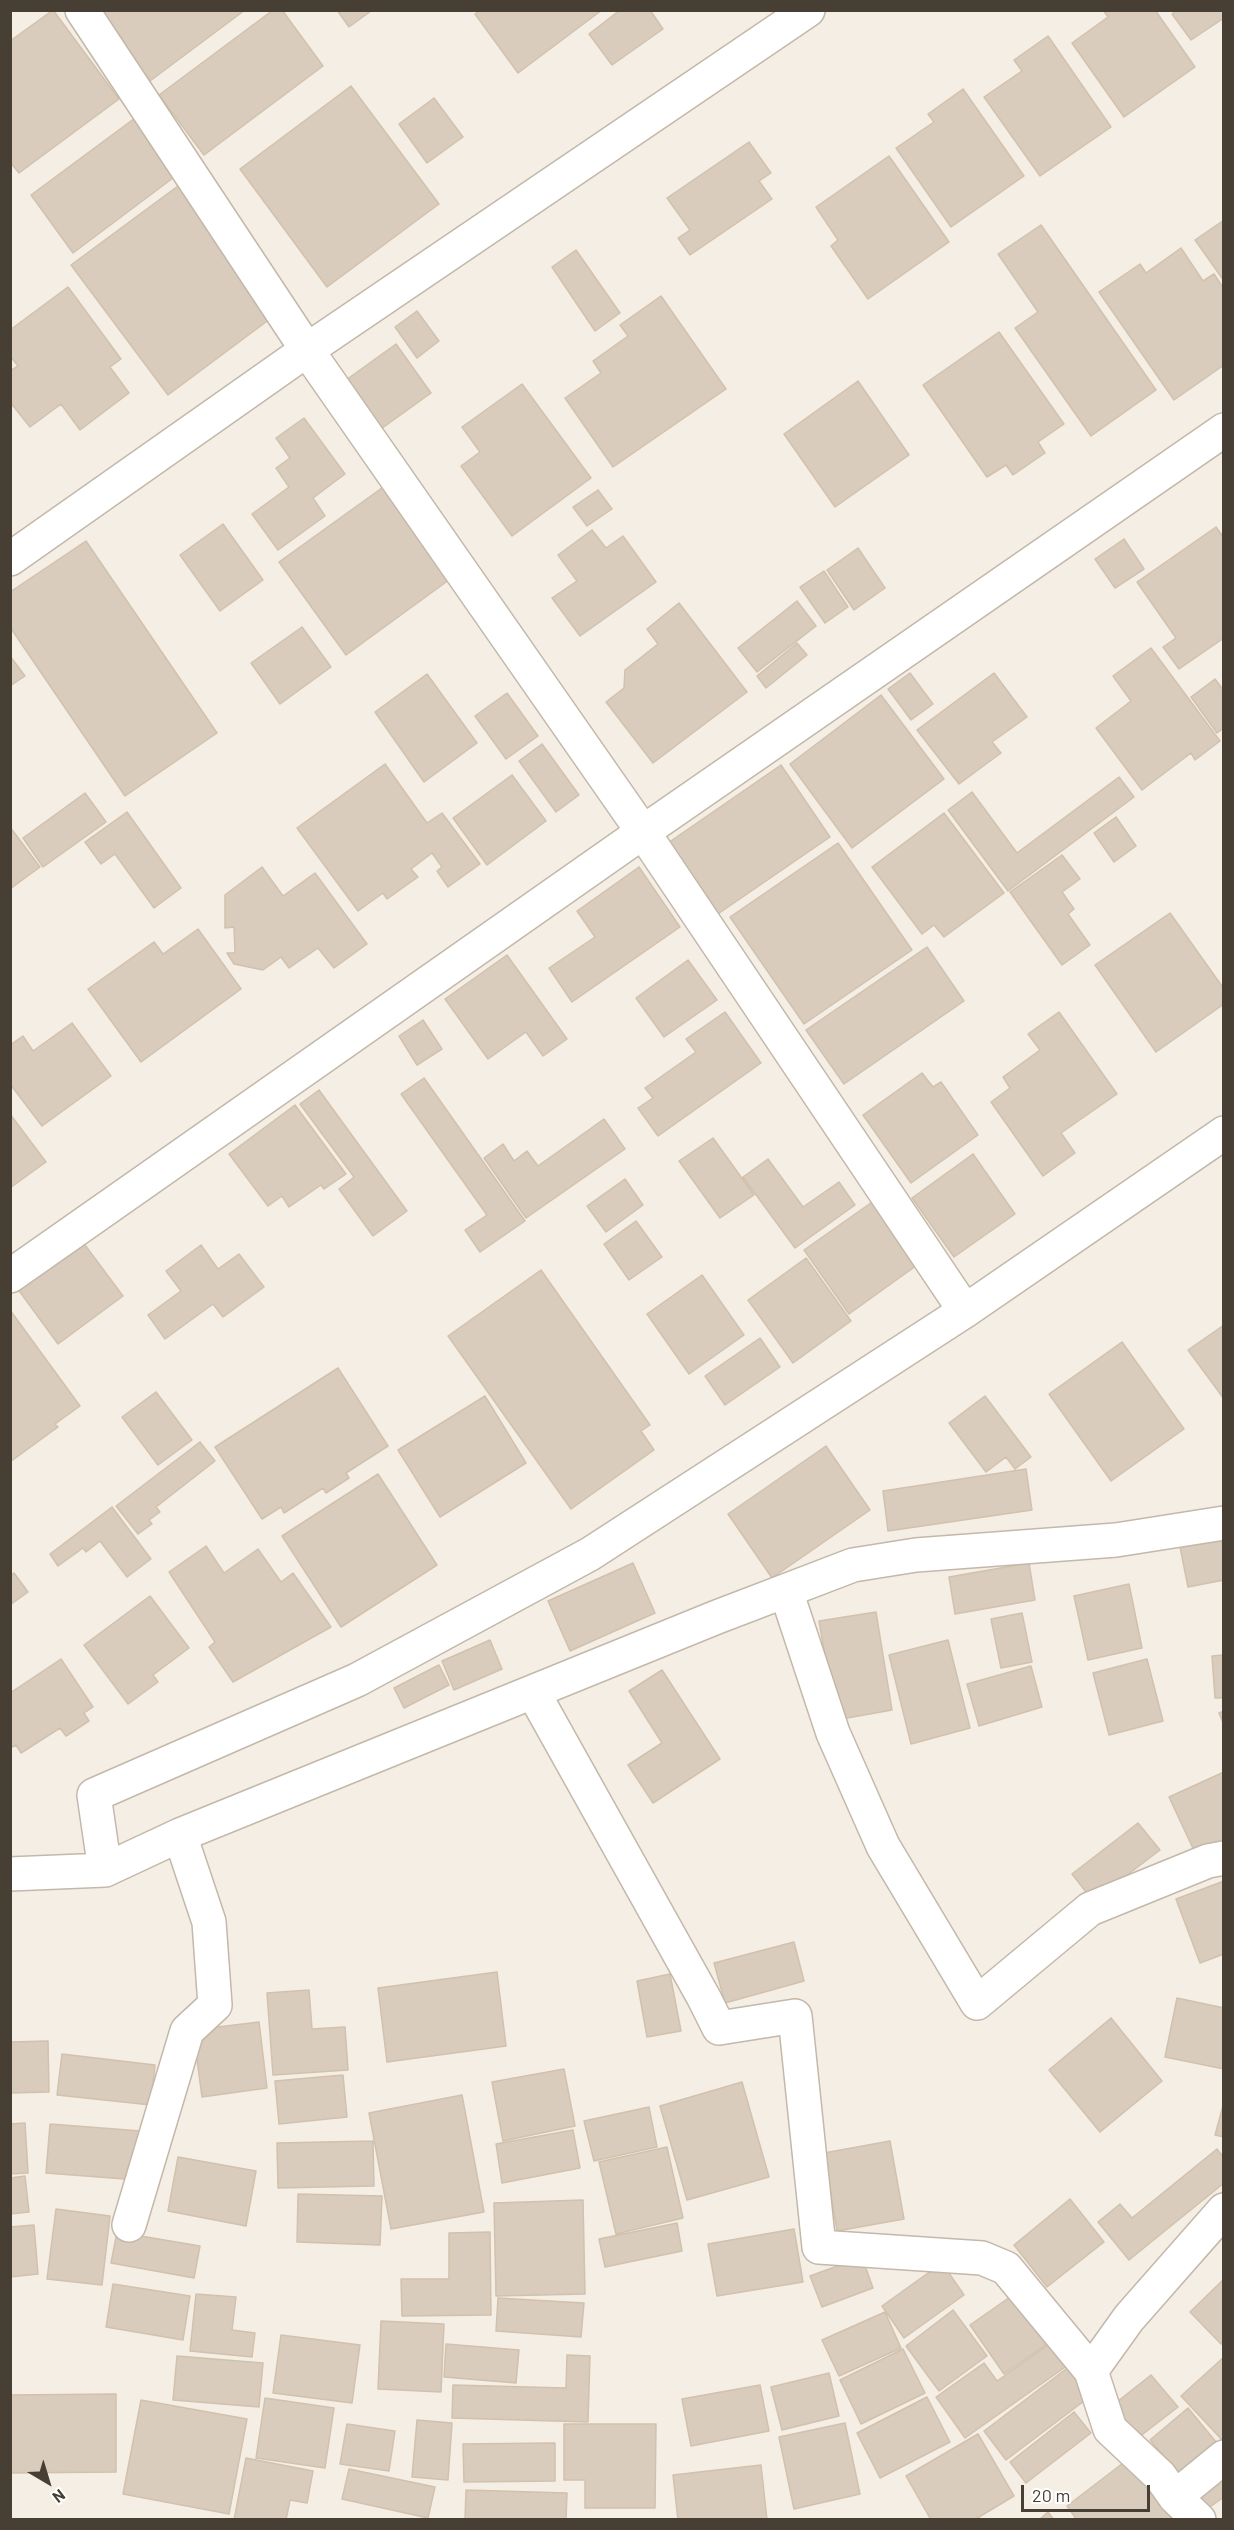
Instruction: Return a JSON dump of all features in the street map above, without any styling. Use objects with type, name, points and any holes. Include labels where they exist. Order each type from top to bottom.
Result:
[{"type":"street","points":[[82,10],[307,350],[643,831],[965,1311]]},
{"type":"street","points":[[10,559],[307,350],[808,10]]},
{"type":"street","points":[[10,1276],[643,831],[1224,430]]},
{"type":"street","points":[[105,1870],[94,1795],[357,1680],[590,1554],[965,1311],[1224,1133]]},
{"type":"street","points":[[11,1873],[105,1870],[180,1835],[853,1565],[916,1555],[1116,1540],[1224,1523]]},
{"type":"street","points":[[786,1591],[833,1733],[883,1846],[977,2002],[1090,1909],[1208,1861],[1224,1858]]},
{"type":"street","points":[[533,1692],[719,2028],[795,2016],[819,2247],[982,2258],[1006,2268],[1091,2371],[1110,2429],[1160,2476],[1174,2497],[1199,2520]]},
{"type":"street","points":[[129,2225],[187,2031],[215,2005],[209,1922],[180,1835]]},
{"type":"street","points":[[1091,2371],[1130,2318],[1224,2210]]},
{"type":"street","points":[[1174,2497],[1224,2457]]},
{"type":"building","points":[[53,10],[119,99],[19,173],[10,162],[10,41]]},
{"type":"building","points":[[98,10],[245,10],[150,81]]},
{"type":"building","points":[[273,10],[282,10],[323,66],[204,155],[159,95]]},
{"type":"building","points":[[337,10],[371,10],[371,11],[349,27]]},
{"type":"building","points":[[480,10],[602,10],[518,73],[475,14]]},
{"type":"building","points":[[620,10],[650,10],[663,29],[612,65],[589,34]]},
{"type":"building","points":[[1103,10],[1155,10],[1195,67],[1124,117],[1072,43],[1108,17]]},
{"type":"building","points":[[1177,10],[1224,10],[1224,18],[1191,40],[1172,14]]},
{"type":"building","points":[[1048,36],[1111,127],[1040,176],[984,97],[1022,71],[1014,60]]},
{"type":"building","points":[[351,86],[439,204],[327,287],[240,169]]},
{"type":"building","points":[[963,89],[1024,176],[951,227],[896,148],[934,122],[928,114]]},
{"type":"building","points":[[434,98],[463,137],[427,163],[399,124]]},
{"type":"building","points":[[139,115],[181,172],[73,253],[31,195]]},
{"type":"building","points":[[749,142],[771,173],[759,181],[772,199],[690,255],[678,238],[690,230],[667,198]]},
{"type":"building","points":[[889,156],[949,242],[868,299],[831,246],[838,240],[816,207]]},
{"type":"building","points":[[182,183],[278,313],[168,395],[71,265]]},
{"type":"building","points":[[1224,220],[1224,281],[1195,240]]},
{"type":"building","points":[[1041,225],[1156,390],[1091,436],[1015,328],[1038,312],[998,254]]},
{"type":"building","points":[[1181,248],[1203,281],[1214,274],[1224,289],[1224,365],[1174,400],[1099,292],[1140,264],[1146,273]]},
{"type":"building","points":[[576,250],[620,313],[595,331],[552,267]]},
{"type":"building","points":[[68,287],[121,359],[110,367],[129,393],[80,430],[61,404],[30,427],[10,402],[10,371],[18,366],[10,356],[10,330]]},
{"type":"building","points":[[661,296],[726,389],[613,467],[565,398],[601,373],[593,361],[628,336],[620,325]]},
{"type":"building","points":[[417,311],[439,341],[417,358],[395,327]]},
{"type":"building","points":[[999,332],[1064,424],[1038,442],[1045,453],[1013,475],[1006,465],[987,477],[923,385]]},
{"type":"building","points":[[396,344],[431,393],[381,429],[346,380]]},
{"type":"building","points":[[858,381],[909,455],[835,507],[784,434]]},
{"type":"building","points":[[522,384],[591,478],[512,536],[461,466],[480,452],[462,427]]},
{"type":"building","points":[[304,418],[345,474],[313,498],[325,516],[278,550],[252,514],[289,487],[276,468],[290,458],[276,438]]},
{"type":"building","points":[[386,485],[453,577],[346,655],[279,562]]},
{"type":"building","points":[[598,490],[612,509],[587,526],[573,507]]},
{"type":"building","points":[[223,524],[263,580],[220,611],[180,555]]},
{"type":"building","points":[[1216,527],[1224,538],[1224,638],[1179,669],[1163,647],[1176,638],[1137,582]]},
{"type":"building","points":[[592,530],[606,548],[623,536],[656,582],[580,636],[552,598],[577,581],[558,555]]},
{"type":"building","points":[[1124,539],[1144,569],[1115,588],[1095,559]]},
{"type":"building","points":[[86,541],[217,733],[125,796],[10,627],[10,592]]},
{"type":"building","points":[[858,548],[885,588],[854,610],[827,570]]},
{"type":"building","points":[[824,571],[848,607],[825,623],[800,587]]},
{"type":"building","points":[[797,601],[816,626],[757,672],[738,648]]},
{"type":"building","points":[[679,603],[747,692],[653,763],[606,702],[624,688],[625,670],[658,644],[647,629]]},
{"type":"building","points":[[302,627],[331,667],[280,704],[251,663]]},
{"type":"building","points":[[797,643],[807,655],[766,688],[757,676]]},
{"type":"building","points":[[1151,648],[1220,741],[1195,760],[1191,753],[1142,790],[1096,728],[1131,701],[1113,676]]},
{"type":"building","points":[[10,656],[25,676],[10,686]]},
{"type":"building","points":[[910,673],[933,704],[911,720],[888,689]]},
{"type":"building","points":[[994,673],[1027,717],[992,742],[1001,753],[959,784],[917,730]]},
{"type":"building","points":[[427,674],[477,743],[424,782],[375,712]]},
{"type":"building","points":[[1215,679],[1224,691],[1224,728],[1217,733],[1191,697]]},
{"type":"building","points":[[507,693],[538,736],[506,759],[475,716]]},
{"type":"building","points":[[881,695],[944,779],[852,848],[790,764]]},
{"type":"building","points":[[542,744],[579,795],[556,812],[519,761]]},
{"type":"building","points":[[385,764],[427,823],[442,813],[480,864],[448,887],[437,871],[442,867],[432,853],[411,869],[418,877],[387,899],[383,893],[358,911],[297,828]]},
{"type":"building","points":[[781,765],[830,837],[715,916],[665,845]]},
{"type":"building","points":[[512,775],[546,821],[487,865],[453,818]]},
{"type":"building","points":[[1119,777],[1134,797],[1008,891],[948,810],[972,792],[1017,853]]},
{"type":"building","points":[[85,793],[106,822],[43,867],[23,838]]},
{"type":"building","points":[[127,812],[181,888],[154,908],[115,854],[101,864],[85,842]]},
{"type":"building","points":[[944,813],[1004,893],[944,937],[934,925],[922,934],[872,867]]},
{"type":"building","points":[[1116,817],[1136,846],[1114,862],[1094,833]]},
{"type":"building","points":[[10,827],[40,867],[10,889]]},
{"type":"building","points":[[838,843],[912,950],[804,1024],[730,917]]},
{"type":"building","points":[[1062,855],[1080,879],[1062,892],[1074,909],[1068,914],[1090,945],[1062,965],[1010,892]]},
{"type":"building","points":[[262,867],[283,896],[315,873],[367,944],[334,968],[318,948],[289,968],[281,957],[263,970],[234,964],[227,953],[235,953],[234,927],[225,928],[225,895]]},
{"type":"building","points":[[639,867],[680,927],[572,1002],[549,968],[595,937],[577,911]]},
{"type":"building","points":[[1170,913],[1224,989],[1224,1004],[1156,1052],[1095,965]]},
{"type":"building","points":[[198,929],[241,989],[141,1062],[88,989],[154,942],[163,954]]},
{"type":"building","points":[[927,947],[964,1001],[844,1084],[806,1030]]},
{"type":"building","points":[[507,955],[567,1039],[543,1056],[526,1032],[488,1059],[445,999]]},
{"type":"building","points":[[688,960],[717,1000],[664,1037],[636,998]]},
{"type":"building","points":[[725,1012],[761,1063],[658,1136],[638,1108],[653,1098],[645,1088],[696,1052],[686,1039]]},
{"type":"building","points":[[1059,1012],[1117,1094],[1061,1133],[1075,1153],[1043,1176],[991,1102],[1010,1088],[1003,1077],[1040,1050],[1028,1034]]},
{"type":"building","points":[[423,1020],[442,1049],[417,1065],[399,1036]]},
{"type":"building","points":[[72,1023],[111,1076],[42,1126],[10,1084],[10,1045],[23,1036],[33,1051]]},
{"type":"building","points":[[922,1073],[933,1087],[941,1082],[978,1135],[911,1183],[863,1115]]},
{"type":"building","points":[[424,1078],[525,1221],[480,1252],[465,1230],[487,1215],[401,1094]]},
{"type":"building","points":[[319,1090],[407,1211],[373,1236],[339,1189],[354,1177],[300,1104]]},
{"type":"building","points":[[295,1105],[346,1174],[324,1189],[321,1185],[289,1207],[282,1196],[268,1206],[229,1154]]},
{"type":"building","points":[[10,1114],[46,1162],[10,1188]]},
{"type":"building","points":[[604,1119],[625,1149],[526,1218],[484,1158],[503,1144],[514,1161],[527,1151],[538,1166]]},
{"type":"building","points":[[713,1138],[754,1195],[720,1218],[679,1161]]},
{"type":"building","points":[[973,1154],[1015,1214],[954,1257],[912,1198]]},
{"type":"building","points":[[768,1159],[803,1207],[839,1182],[855,1205],[795,1248],[743,1177]]},
{"type":"building","points":[[625,1179],[643,1205],[606,1232],[587,1206]]},
{"type":"building","points":[[875,1200],[920,1263],[849,1314],[804,1250]]},
{"type":"building","points":[[636,1221],[662,1257],[629,1280],[604,1244]]},
{"type":"building","points":[[82,1241],[123,1296],[58,1344],[17,1288]]},
{"type":"building","points":[[201,1245],[218,1269],[239,1254],[264,1287],[223,1317],[213,1304],[165,1339],[148,1315],[181,1291],[166,1271]]},
{"type":"building","points":[[806,1258],[851,1321],[793,1363],[748,1300]]},
{"type":"building","points":[[541,1270],[650,1425],[641,1431],[654,1450],[571,1509],[448,1336]]},
{"type":"building","points":[[702,1275],[744,1335],[689,1374],[647,1314]]},
{"type":"building","points":[[10,1310],[80,1406],[55,1424],[58,1427],[10,1462]]},
{"type":"building","points":[[1224,1325],[1224,1399],[1188,1350]]},
{"type":"building","points":[[760,1338],[780,1367],[725,1405],[705,1376]]},
{"type":"building","points":[[1122,1342],[1184,1429],[1111,1481],[1049,1394]]},
{"type":"building","points":[[338,1368],[388,1446],[346,1473],[349,1478],[326,1493],[323,1488],[284,1513],[281,1507],[262,1519],[215,1447]]},
{"type":"building","points":[[156,1392],[192,1440],[158,1465],[122,1417]]},
{"type":"building","points":[[485,1396],[526,1463],[440,1517],[398,1450]]},
{"type":"building","points":[[985,1396],[1031,1457],[1015,1469],[1006,1457],[986,1472],[949,1423]]},
{"type":"building","points":[[200,1442],[215,1461],[156,1507],[160,1512],[149,1520],[152,1524],[138,1534],[116,1506]]},
{"type":"building","points":[[826,1446],[870,1510],[772,1578],[728,1514]]},
{"type":"building","points":[[1026,1469],[1032,1510],[888,1531],[883,1491]]},
{"type":"building","points":[[378,1474],[437,1565],[341,1627],[282,1536]]},
{"type":"building","points":[[112,1507],[151,1559],[127,1577],[100,1541],[86,1552],[83,1548],[58,1566],[50,1554]]},
{"type":"building","points":[[1224,1532],[1224,1580],[1188,1587],[1179,1542]]},
{"type":"building","points":[[206,1546],[224,1573],[258,1549],[281,1582],[293,1573],[331,1627],[233,1682],[209,1647],[215,1642],[169,1572]]},
{"type":"building","points":[[633,1563],[655,1613],[570,1651],[548,1601]]},
{"type":"building","points":[[1029,1563],[1035,1600],[955,1614],[949,1577]]},
{"type":"building","points":[[14,1573],[28,1592],[10,1605],[10,1576]]},
{"type":"building","points":[[1129,1584],[1142,1648],[1088,1660],[1074,1596]]},
{"type":"building","points":[[150,1596],[189,1648],[153,1675],[158,1682],[128,1704],[84,1645]]},
{"type":"building","points":[[876,1612],[892,1710],[836,1720],[819,1621]]},
{"type":"building","points":[[1022,1613],[1032,1662],[1001,1668],[991,1619]]},
{"type":"building","points":[[490,1640],[502,1669],[454,1690],[442,1661]]},
{"type":"building","points":[[948,1640],[970,1728],[911,1744],[889,1655]]},
{"type":"building","points":[[1224,1655],[1224,1698],[1215,1698],[1212,1656]]},
{"type":"building","points":[[61,1659],[93,1707],[84,1713],[89,1721],[66,1736],[60,1728],[21,1753],[16,1745],[10,1748],[10,1693]]},
{"type":"building","points":[[1147,1659],[1163,1721],[1109,1735],[1093,1673]]},
{"type":"building","points":[[439,1665],[449,1685],[404,1708],[394,1688]]},
{"type":"building","points":[[1031,1666],[1042,1707],[979,1726],[967,1684]]},
{"type":"building","points":[[662,1670],[720,1759],[653,1803],[628,1765],[662,1743],[629,1691]]},
{"type":"building","points":[[1224,1711],[1224,1725],[1219,1713]]},
{"type":"building","points":[[1224,1772],[1224,1845],[1197,1857],[1169,1797]]},
{"type":"building","points":[[1138,1823],[1160,1850],[1093,1901],[1072,1874]]},
{"type":"building","points":[[1224,1881],[1224,1954],[1200,1963],[1176,1899]]},
{"type":"building","points":[[794,1942],[804,1981],[725,2003],[714,1963]]},
{"type":"building","points":[[497,1972],[506,2046],[387,2062],[378,1988]]},
{"type":"building","points":[[670,1974],[681,2031],[647,2037],[637,1981]]},
{"type":"building","points":[[309,1990],[312,2029],[345,2027],[348,2070],[273,2075],[267,1993]]},
{"type":"building","points":[[1177,1998],[1224,2008],[1224,2069],[1165,2057]]},
{"type":"building","points":[[1111,2018],[1162,2081],[1100,2132],[1049,2070]]},
{"type":"building","points":[[259,2022],[267,2088],[202,2097],[193,2030]]},
{"type":"building","points":[[48,2041],[49,2092],[10,2093],[10,2042]]},
{"type":"building","points":[[62,2054],[155,2065],[151,2105],[57,2095]]},
{"type":"building","points":[[564,2069],[575,2126],[503,2141],[492,2082]]},
{"type":"building","points":[[343,2075],[347,2117],[279,2124],[275,2081]]},
{"type":"building","points":[[742,2082],[769,2177],[687,2200],[660,2106]]},
{"type":"building","points":[[462,2095],[484,2212],[391,2229],[369,2113]]},
{"type":"building","points":[[1224,2102],[1224,2137],[1215,2135]]},
{"type":"building","points":[[649,2107],[657,2147],[594,2161],[584,2121]]},
{"type":"building","points":[[25,2123],[28,2173],[10,2174],[10,2124]]},
{"type":"building","points":[[50,2124],[141,2131],[138,2180],[46,2173]]},
{"type":"building","points":[[573,2130],[580,2168],[502,2183],[496,2144]]},
{"type":"building","points":[[373,2141],[374,2186],[278,2188],[277,2143]]},
{"type":"building","points":[[890,2141],[904,2219],[837,2231],[824,2153]]},
{"type":"building","points":[[667,2147],[683,2218],[616,2234],[599,2162]]},
{"type":"building","points":[[1217,2149],[1224,2158],[1224,2183],[1129,2260],[1098,2222],[1120,2204],[1132,2218]]},
{"type":"building","points":[[178,2157],[256,2171],[246,2226],[168,2211]]},
{"type":"building","points":[[25,2176],[29,2212],[10,2214],[10,2178]]},
{"type":"building","points":[[298,2194],[382,2196],[380,2245],[297,2242]]},
{"type":"building","points":[[1070,2199],[1104,2242],[1047,2287],[1014,2245]]},
{"type":"building","points":[[583,2200],[585,2294],[496,2296],[494,2203]]},
{"type":"building","points":[[56,2209],[110,2216],[102,2285],[47,2279]]},
{"type":"building","points":[[677,2223],[682,2251],[605,2267],[599,2239]]},
{"type":"building","points":[[34,2225],[38,2274],[10,2277],[10,2227]]},
{"type":"building","points":[[794,2229],[803,2282],[717,2296],[708,2244]]},
{"type":"building","points":[[117,2232],[200,2246],[194,2278],[111,2263]]},
{"type":"building","points":[[490,2232],[491,2315],[402,2316],[401,2279],[449,2279],[449,2233]]},
{"type":"building","points":[[862,2257],[873,2288],[822,2307],[810,2276]]},
{"type":"building","points":[[942,2263],[964,2295],[904,2338],[882,2306]]},
{"type":"building","points":[[1224,2279],[1224,2341],[1221,2344],[1190,2312]]},
{"type":"building","points":[[113,2284],[190,2296],[183,2340],[106,2327]]},
{"type":"building","points":[[1020,2290],[1054,2339],[1004,2374],[970,2325]]},
{"type":"building","points":[[196,2294],[236,2297],[232,2330],[255,2333],[252,2357],[190,2351]]},
{"type":"building","points":[[498,2298],[584,2303],[581,2337],[496,2331]]},
{"type":"building","points":[[953,2310],[987,2356],[939,2391],[906,2346]]},
{"type":"building","points":[[885,2312],[901,2348],[839,2376],[822,2340]]},
{"type":"building","points":[[381,2321],[444,2324],[441,2392],[378,2389]]},
{"type":"building","points":[[281,2335],[360,2345],[352,2403],[273,2393]]},
{"type":"building","points":[[1055,2340],[1071,2363],[965,2438],[936,2397],[984,2363],[997,2381]]},
{"type":"building","points":[[446,2344],[519,2350],[516,2383],[444,2377]]},
{"type":"building","points":[[903,2349],[925,2393],[861,2424],[840,2380]]},
{"type":"building","points":[[567,2355],[590,2356],[588,2422],[452,2418],[453,2385],[566,2388]]},
{"type":"building","points":[[177,2356],[263,2363],[259,2407],[173,2400]]},
{"type":"building","points":[[1224,2357],[1224,2442],[1181,2396]]},
{"type":"building","points":[[1070,2366],[1092,2395],[1006,2460],[984,2431]]},
{"type":"building","points":[[829,2373],[839,2416],[782,2430],[771,2387]]},
{"type":"building","points":[[1151,2375],[1178,2407],[1134,2441],[1108,2409]]},
{"type":"building","points":[[760,2385],[769,2431],[691,2446],[682,2399]]},
{"type":"building","points":[[116,2394],[116,2472],[10,2473],[10,2395]]},
{"type":"building","points":[[927,2397],[950,2442],[880,2478],[857,2433]]},
{"type":"building","points":[[265,2398],[334,2408],[325,2468],[256,2458]]},
{"type":"building","points":[[141,2400],[247,2419],[229,2514],[123,2494]]},
{"type":"building","points":[[1188,2408],[1221,2448],[1184,2480],[1150,2440]]},
{"type":"building","points":[[1074,2412],[1091,2433],[1026,2483],[1010,2462]]},
{"type":"building","points":[[417,2420],[452,2423],[448,2480],[412,2477]]},
{"type":"building","points":[[845,2423],[860,2494],[794,2509],[779,2437]]},
{"type":"building","points":[[347,2424],[395,2431],[389,2471],[340,2464]]},
{"type":"building","points":[[564,2424],[656,2424],[655,2508],[585,2508],[585,2480],[564,2480]]},
{"type":"building","points":[[978,2434],[1014,2496],[974,2520],[931,2520],[906,2476]]},
{"type":"building","points":[[555,2443],[555,2481],[464,2482],[463,2444]]},
{"type":"building","points":[[246,2458],[313,2471],[307,2503],[290,2500],[286,2520],[234,2520]]},
{"type":"building","points":[[1127,2460],[1173,2519],[1077,2520],[1067,2506]]},
{"type":"building","points":[[761,2465],[767,2520],[678,2520],[673,2475]]},
{"type":"building","points":[[349,2469],[435,2487],[428,2518],[342,2499]]},
{"type":"building","points":[[1224,2469],[1224,2497],[1207,2509],[1194,2492]]},
{"type":"building","points":[[466,2490],[567,2493],[566,2520],[465,2520]]},
{"type":"building","points":[[1048,2512],[1054,2520],[1039,2520]]}]
